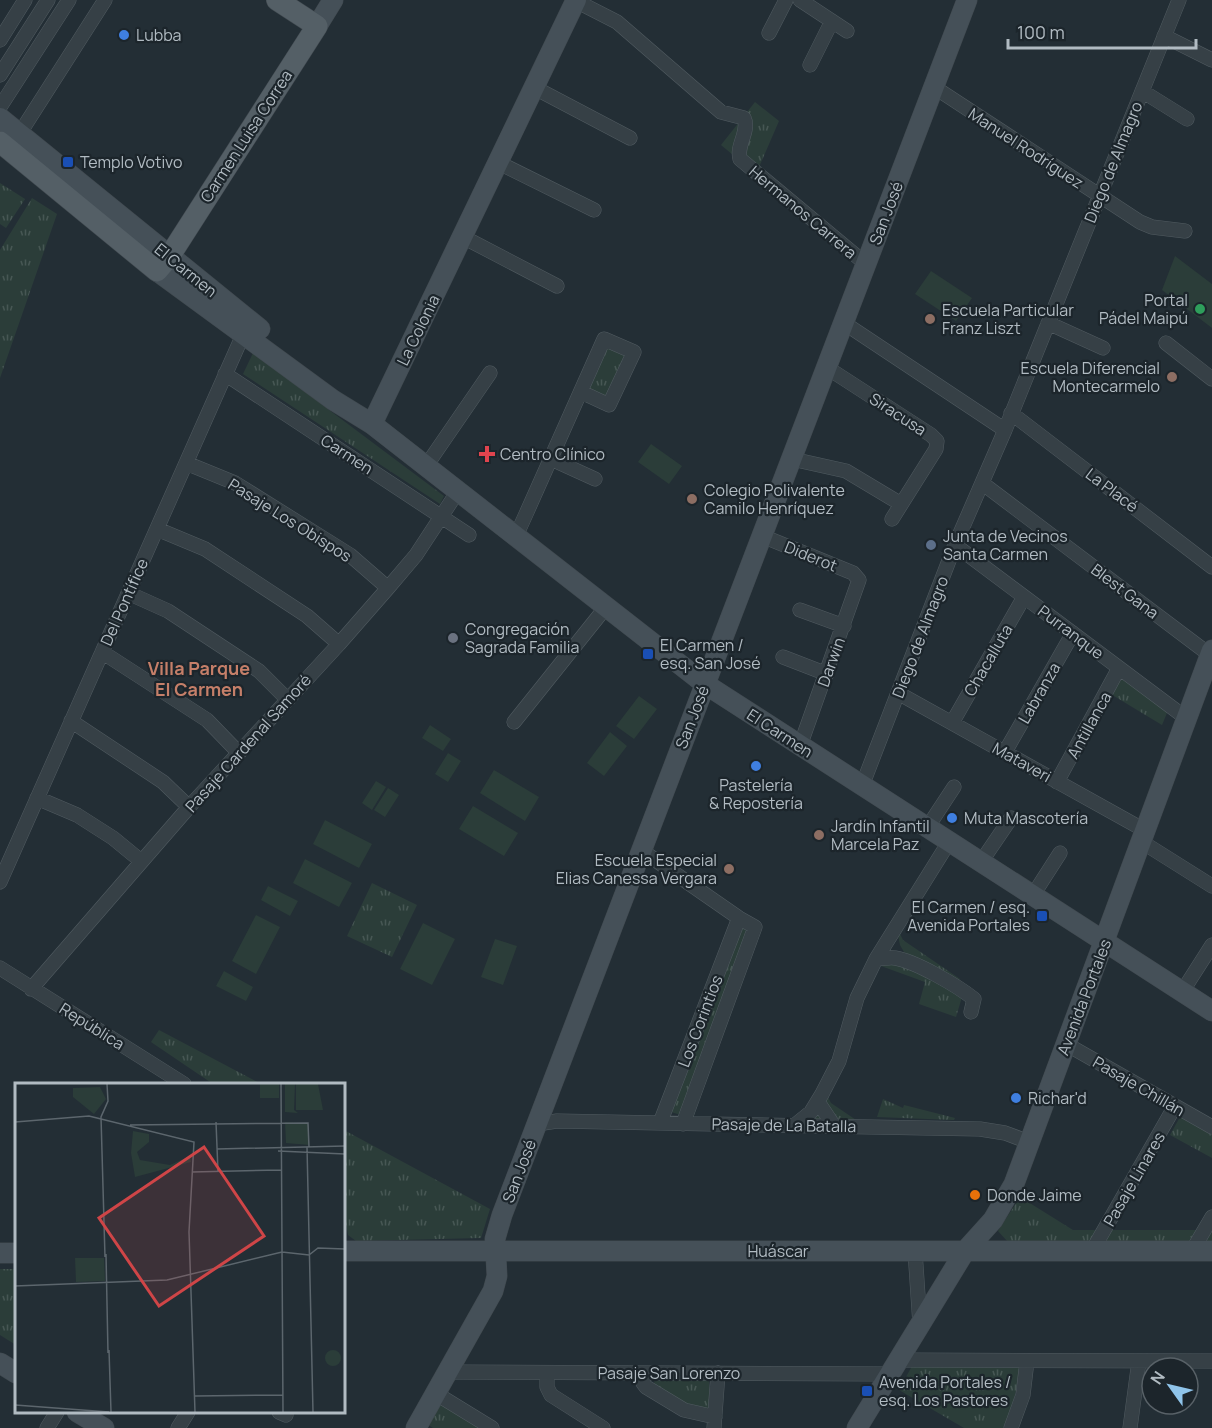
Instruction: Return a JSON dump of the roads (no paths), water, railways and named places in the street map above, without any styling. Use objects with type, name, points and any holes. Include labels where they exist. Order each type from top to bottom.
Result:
[{"type":"main road","points":[[277,0],[317,26]]},
{"type":"main road","name":"Carmen Luisa Correa","points":[[163,264],[317,26]]},
{"type":"main road","name":"El Carmen","points":[[0,142],[163,264]]},
{"type":"street","points":[[0,40],[25,0]]},
{"type":"street","points":[[0,75],[48,0]]},
{"type":"street","points":[[0,107],[69,0]]},
{"type":"street","points":[[20,133],[105,0]]},
{"type":"street","name":"Carmen Luisa Correa","points":[[317,26],[333,0]]},
{"type":"street","points":[[769,33],[786,0]]},
{"type":"street","name":"San José","points":[[419,1427],[493,1291],[496,1276],[497,1229],[968,0]]},
{"type":"street","name":"Diego de Almagro","points":[[862,786],[955,545],[1005,430],[1179,0]]},
{"type":"street","name":"La Colonia","points":[[372,424],[576,1]]},
{"type":"street","name":"Hermanos Carrera","points":[[576,1],[617,22],[721,112],[744,118],[746,124],[739,153],[740,159],[866,264]]},
{"type":"street","points":[[808,2],[847,31]]},
{"type":"street","points":[[810,64],[832,21]]},
{"type":"street","points":[[1164,36],[1212,60]]},
{"type":"street","name":"Manuel Rodríguez","points":[[934,87],[1145,225],[1185,231]]},
{"type":"street","points":[[535,88],[630,138]]},
{"type":"street","points":[[1142,91],[1187,119]]},
{"type":"street","name":"El Carmen","points":[[0,118],[20,133],[163,264],[246,327],[353,402],[372,424],[705,684],[1212,1011]]},
{"type":"street","points":[[499,163],[594,210]]},
{"type":"street","points":[[463,237],[557,286]]},
{"type":"street","points":[[844,323],[1005,430]]},
{"type":"street","points":[[1048,323],[1103,348]]},
{"type":"street","name":"Del Pontífice","points":[[0,882],[246,327]]},
{"type":"street","points":[[516,537],[604,339],[634,352],[609,405],[581,392]]},
{"type":"street","points":[[1166,344],[1212,379]]},
{"type":"street","name":"Siracusa","points":[[826,367],[937,441],[936,450],[892,519]]},
{"type":"street","points":[[426,466],[490,373]]},
{"type":"street","name":"Carmen","points":[[225,374],[469,535]]},
{"type":"street","name":"La Placé","points":[[1011,413],[1212,567]]},
{"type":"street","points":[[551,459],[595,479]]},
{"type":"street","points":[[792,459],[846,471],[901,504]]},
{"type":"street","name":"Pasaje Los Obispos","points":[[186,463],[235,483],[350,555],[388,588]]},
{"type":"street","name":"Blest Gana","points":[[982,483],[1211,653]]},
{"type":"street","name":"Pasaje Cardenal Samoré","points":[[31,989],[189,807],[388,588],[416,555],[458,491]]},
{"type":"street","points":[[157,529],[205,549],[307,616],[339,644]]},
{"type":"street","name":"Diderot","points":[[762,536],[858,577]]},
{"type":"street","name":"Purranque","points":[[955,545],[1186,718]]},
{"type":"street","name":"Darwin","points":[[800,746],[860,584],[858,577]]},
{"type":"street","points":[[128,593],[168,611],[259,671],[287,699]]},
{"type":"street","name":"Chacalluta","points":[[952,723],[1024,597]]},
{"type":"street","points":[[514,722],[606,607]]},
{"type":"street","points":[[800,610],[844,626]]},
{"type":"street","name":"Labranza","points":[[1005,752],[1073,633]]},
{"type":"street","points":[[102,652],[207,720],[239,753]]},
{"type":"street","name":"Avenida Portales","points":[[857,1428],[965,1251],[993,1220],[1014,1184],[1211,653]]},
{"type":"street","points":[[783,657],[827,674]]},
{"type":"street","name":"Antillanca","points":[[1057,782],[1119,668]]},
{"type":"street","name":"Mataveri","points":[[898,693],[1057,782],[1144,837],[1212,886]]},
{"type":"street","points":[[71,721],[163,782],[189,807]]},
{"type":"street","points":[[927,828],[954,787]]},
{"type":"street","points":[[38,798],[77,814],[113,838],[141,861]]},
{"type":"street","points":[[981,862],[1011,818]]},
{"type":"street","points":[[795,1125],[811,1112],[818,1102],[839,1061],[856,998],[876,959],[949,842]]},
{"type":"street","points":[[641,850],[755,927],[683,1124]]},
{"type":"street","points":[[1033,895],[1060,853]]},
{"type":"street","name":"Los Corintios","points":[[660,1123],[739,918]]},
{"type":"street","points":[[892,933],[894,949],[899,956],[969,995],[974,999],[971,1012]]},
{"type":"street","points":[[1182,992],[1212,945]]},
{"type":"street","points":[[876,959],[894,958],[909,962]]},
{"type":"street","name":"República","points":[[0,968],[182,1083]]},
{"type":"street","name":"Pasaje Chillán","points":[[1066,1044],[1212,1127]]},
{"type":"street","points":[[818,1102],[834,1126]]},
{"type":"street","name":"Pasaje Linares","points":[[1092,1251],[1175,1107]]},
{"type":"street","name":"Pasaje de La Batalla","points":[[537,1124],[557,1121],[988,1129],[1029,1142]]},
{"type":"street","points":[[1202,1251],[1212,1217]]},
{"type":"street","points":[[993,1220],[996,1244],[1006,1251]]},
{"type":"street","name":"Huáscar","points":[[345,1251],[1202,1251]]},
{"type":"street","points":[[915,1251],[920,1325]]},
{"type":"street","name":"Pasaje San Lorenzo","points":[[447,1372],[718,1373],[1027,1361],[1212,1360]]},
{"type":"street","points":[[1011,1428],[1023,1395],[1027,1361]]},
{"type":"street","points":[[1130,1428],[1138,1361]]},
{"type":"street","points":[[0,1363],[15,1372]]},
{"type":"street","points":[[547,1373],[547,1387],[551,1395],[603,1428]]},
{"type":"street","points":[[642,1373],[646,1387],[676,1406],[714,1423],[718,1373]]},
{"type":"street","points":[[435,1394],[492,1428]]},
{"type":"street","points":[[46,1428],[56,1413]]},
{"type":"street","points":[[79,1413],[104,1428]]},
{"type":"street","points":[[178,1428],[187,1413]]},
{"type":"place","name":"Lubba","points":[[124,35]]},
{"type":"place","name":"Templo Votivo","points":[[68,162]]},
{"type":"place","name":"Portal Pádel Maipú","points":[[1200,309]]},
{"type":"place","name":"Escuela Particular Franz Liszt","points":[[930,319]]},
{"type":"place","name":"Escuela Diferencial Montecarmelo","points":[[1172,377]]},
{"type":"place","name":"Centro Clínico","points":[[487,454]]},
{"type":"place","name":"Colegio Polivalente Camilo Henríquez","points":[[692,499]]},
{"type":"place","name":"Junta de Vecinos Santa Carmen","points":[[931,545]]},
{"type":"place","name":"Congregación Sagrada Familia","points":[[453,638]]},
{"type":"place","name":"El Carmen / esq. San José","points":[[648,654]]},
{"type":"place","name":"Pastelería & Repostería","points":[[756,766]]},
{"type":"place","name":"Muta Mascotería","points":[[952,818]]},
{"type":"place","name":"Jardín Infantil Marcela Paz","points":[[819,835]]},
{"type":"place","name":"Escuela Especial Elias Canessa Vergara","points":[[729,869]]},
{"type":"place","name":"El Carmen / esq. Avenida Portales","points":[[1042,916]]},
{"type":"place","name":"Richar'd","points":[[1016,1098]]},
{"type":"place","name":"Donde Jaime","points":[[975,1195]]},
{"type":"place","name":"Avenida Portales / esq. Los Pastores","points":[[867,1391]]},
{"type":"district","name":"Villa Parque El Carmen","points":[[199,678]]}]
